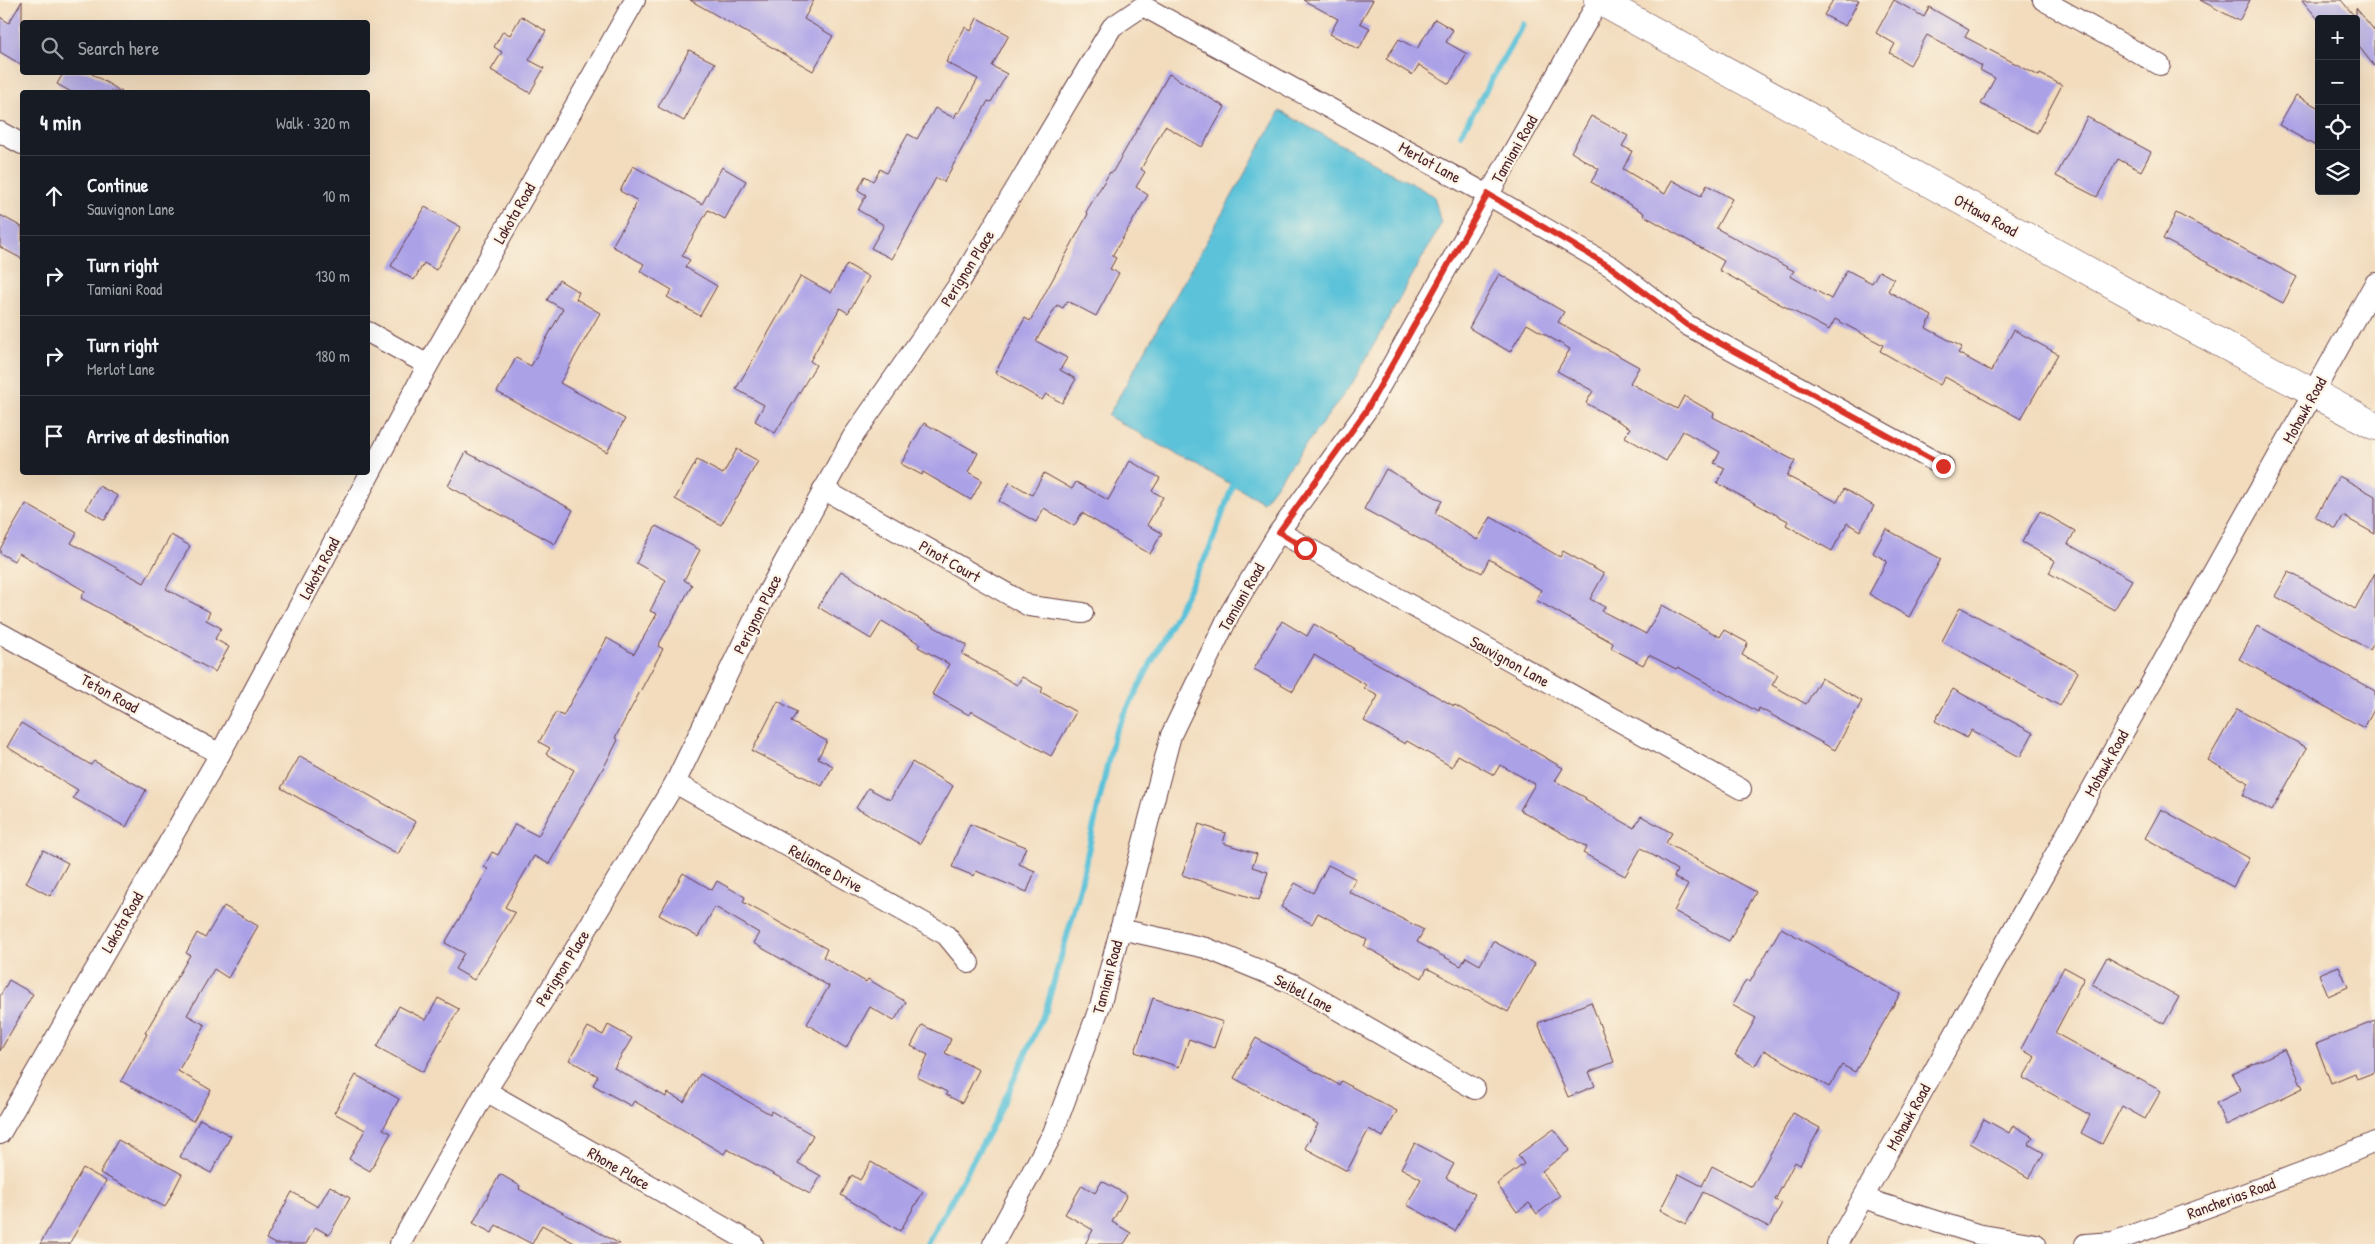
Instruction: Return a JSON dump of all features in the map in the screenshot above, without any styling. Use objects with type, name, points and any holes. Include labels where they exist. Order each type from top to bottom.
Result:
[{"type":"street","name":"Lakota Road","points":[[370,473],[428,365],[635,0]]},
{"type":"street","name":"Tamiani Road","points":[[993,1244],[1053,1133],[1101,1004],[1171,735],[1230,613],[1279,532],[1366,411],[1599,0]]},
{"type":"street","name":"Ottawa Road","points":[[1599,0],[2159,310],[2375,426]]},
{"type":"street","points":[[2043,0],[2160,65]]},
{"type":"street","name":"Merlot Lane","points":[[1144,6],[1488,194],[1612,268],[1687,325],[1943,466]]},
{"type":"street","name":"Perignon Place","points":[[400,1244],[520,1034],[563,969],[675,783],[763,601],[852,438],[957,287],[1112,27],[1144,6]]},
{"type":"street","points":[[0,132],[20,143]]},
{"type":"street","name":"Mohawk Road","points":[[1837,1244],[2375,282]]},
{"type":"street","points":[[370,333],[428,365]]},
{"type":"street","name":"Lakota Road","points":[[0,1134],[220,754],[369,475]]},
{"type":"street","name":"Pinot Court","points":[[823,489],[1029,606],[1083,613]]},
{"type":"street","name":"Sauvignon Lane","points":[[1279,532],[1741,790]]},
{"type":"street","name":"Teton Road","points":[[0,633],[220,754]]},
{"type":"street","name":"Reliance Drive","points":[[675,783],[946,935],[969,963]]},
{"type":"street","name":"Seibel Lane","points":[[1120,929],[1206,948],[1293,984],[1475,1089]]},
{"type":"street","name":"Rhone Place","points":[[486,1092],[753,1244]]},
{"type":"street","name":"Rancherias Road","points":[[2085,1244],[2112,1242],[2314,1168],[2375,1142]]},
{"type":"street","points":[[1863,1198],[1977,1234],[2036,1244]]},
{"type":"water","points":[[1280,111],[1434,196],[1441,224],[1353,382],[1263,502],[1108,416]]},
{"type":"building","points":[[690,0],[814,0],[804,19],[833,36],[813,71]]},
{"type":"building","points":[[1303,0],[1373,0],[1360,23],[1370,28],[1359,49],[1330,34],[1338,19]]},
{"type":"building","points":[[1833,0],[1859,0],[1845,26],[1824,15]]},
{"type":"building","points":[[1894,0],[1924,17],[1929,7],[1969,30],[1965,37],[2039,76],[2040,74],[2062,85],[2037,133],[1981,104],[1995,78],[1980,70],[1982,66],[1927,35],[1910,65],[1890,53],[1895,44],[1876,33]]},
{"type":"building","points":[[2200,0],[2250,0],[2239,21]]},
{"type":"building","points":[[2302,0],[2341,0],[2354,15],[2315,15]]},
{"type":"building","points":[[22,1],[20,64],[0,52],[0,17],[9,23]]},
{"type":"building","points":[[2356,8],[2375,31],[2375,67],[2360,48],[2360,15],[2356,15]]},
{"type":"building","points":[[521,16],[546,31],[529,60],[544,68],[530,93],[491,70],[502,52],[494,47],[503,31],[510,35]]},
{"type":"building","points":[[977,18],[1009,35],[992,66],[1007,74],[991,102],[988,101],[944,182],[936,178],[892,259],[871,248],[884,225],[858,210],[866,195],[858,190],[865,176],[873,181],[880,169],[886,173],[908,134],[917,139],[935,108],[954,118],[957,112],[959,113],[978,79],[946,62],[965,27],[971,31]]},
{"type":"building","points":[[1435,19],[1453,30],[1446,42],[1467,54],[1449,84],[1419,65],[1412,75],[1386,59],[1399,39],[1417,49]]},
{"type":"building","points":[[689,50],[715,63],[684,121],[658,107]]},
{"type":"building","points":[[1169,74],[1225,107],[1202,147],[1165,126],[1141,169],[1145,172],[1136,187],[1148,195],[1112,256],[1116,258],[1110,269],[1119,273],[1096,316],[1067,301],[1063,308],[1057,305],[1036,341],[1067,358],[1060,370],[1076,379],[1062,403],[1046,394],[1042,400],[995,373],[1025,318],[1030,321],[1088,214],[1086,212],[1110,172],[1112,173]]},
{"type":"building","points":[[62,75],[94,75],[119,90],[68,90],[57,84]]},
{"type":"building","points":[[2296,95],[2315,106],[2315,146],[2279,125]]},
{"type":"building","points":[[1591,116],[1628,136],[1622,146],[1632,151],[1623,169],[1665,194],[1672,180],[1701,196],[1707,185],[1732,199],[1716,228],[1794,271],[1790,276],[1831,299],[1847,270],[1872,283],[1879,271],[1894,279],[1888,291],[1932,316],[1926,328],[1962,347],[1958,353],[1991,371],[2014,330],[2058,354],[2021,419],[1945,377],[1940,385],[1880,351],[1883,345],[1835,319],[1829,330],[1776,302],[1719,270],[1724,261],[1643,215],[1644,213],[1591,182],[1599,169],[1571,152]]},
{"type":"building","points":[[2087,117],[2151,152],[2141,171],[2118,159],[2097,197],[2056,176]]},
{"type":"building","points":[[633,166],[702,204],[722,167],[746,181],[725,219],[708,210],[682,256],[690,260],[685,267],[717,286],[700,316],[667,297],[672,290],[640,271],[644,264],[612,246],[638,201],[620,191]]},
{"type":"building","points":[[425,207],[461,227],[436,270],[424,263],[414,280],[391,266]]},
{"type":"building","points":[[2176,213],[2297,277],[2283,303],[2163,239]]},
{"type":"building","points":[[0,215],[20,226],[20,258],[0,247]]},
{"type":"building","points":[[847,264],[869,277],[848,313],[840,308],[810,361],[816,365],[775,433],[755,421],[764,405],[736,389],[801,276],[831,293]]},
{"type":"building","points":[[1499,274],[1564,312],[1558,322],[1639,367],[1630,383],[1677,409],[1684,396],[1714,413],[1713,417],[1795,461],[1787,476],[1837,502],[1844,489],[1874,506],[1860,531],[1847,523],[1832,551],[1786,525],[1788,521],[1717,483],[1725,468],[1714,463],[1720,452],[1683,431],[1666,461],[1625,437],[1630,428],[1586,403],[1593,391],[1557,371],[1570,349],[1527,324],[1510,352],[1469,328]]},
{"type":"building","points":[[559,280],[579,292],[576,299],[600,313],[560,383],[625,419],[607,452],[497,392],[516,358],[531,366],[563,309],[547,300]]},
{"type":"building","points":[[924,423],[978,453],[968,472],[982,480],[971,500],[923,472],[922,475],[901,464]]},
{"type":"building","points":[[737,449],[758,461],[721,525],[675,499],[697,460],[723,474]]},
{"type":"building","points":[[466,452],[573,510],[555,544],[448,486]]},
{"type":"building","points":[[1130,461],[1160,478],[1152,491],[1163,497],[1147,525],[1162,533],[1150,554],[1082,513],[1074,526],[1044,508],[1036,522],[999,501],[1010,482],[1032,495],[1044,473],[1072,489],[1076,482],[1108,500]]},
{"type":"building","points":[[1386,469],[1442,501],[1435,513],[1477,540],[1491,517],[1560,557],[1563,551],[1604,574],[1590,599],[1605,607],[1602,611],[1646,634],[1662,605],[1720,637],[1724,630],[1748,643],[1742,655],[1778,675],[1772,685],[1806,704],[1821,678],[1862,701],[1835,750],[1759,708],[1758,712],[1678,667],[1676,669],[1649,655],[1643,665],[1611,648],[1613,643],[1536,600],[1541,590],[1489,559],[1482,573],[1364,509]]},
{"type":"building","points":[[2339,476],[2375,496],[2375,534],[2343,516],[2336,529],[2315,517]]},
{"type":"building","points":[[99,486],[118,496],[105,520],[86,509]]},
{"type":"building","points":[[26,504],[77,533],[71,543],[144,583],[171,535],[190,546],[166,589],[210,612],[206,620],[221,628],[215,639],[229,647],[215,672],[81,598],[85,591],[19,553],[14,561],[0,553],[0,549]]},
{"type":"building","points":[[2040,511],[2075,531],[2068,544],[2132,580],[2114,610],[2049,573],[2055,561],[2022,542]]},
{"type":"building","points":[[656,526],[700,550],[684,580],[692,585],[658,646],[663,649],[615,738],[618,740],[606,763],[549,864],[534,856],[505,907],[515,913],[474,980],[455,969],[464,953],[445,943],[488,869],[484,867],[492,852],[498,855],[515,824],[538,836],[574,770],[546,754],[550,748],[539,742],[556,712],[563,716],[607,638],[634,654],[657,614],[650,611],[666,580],[636,563]]},
{"type":"building","points":[[1886,529],[1941,559],[1909,617],[1869,594],[1887,561],[1873,553]]},
{"type":"building","points":[[841,571],[907,612],[967,645],[962,654],[1017,685],[1022,677],[1043,688],[1041,692],[1076,712],[1051,756],[971,711],[969,715],[932,694],[949,664],[918,647],[920,644],[882,621],[871,639],[818,607]]},
{"type":"building","points":[[2289,572],[2355,609],[2375,573],[2375,641],[2370,650],[2275,596]]},
{"type":"building","points":[[1960,607],[2078,672],[2060,706],[1942,641]]},
{"type":"building","points":[[1282,621],[1307,636],[1314,624],[1354,648],[1353,650],[1455,705],[1563,768],[1555,781],[1586,798],[1585,800],[1634,828],[1641,816],[1672,833],[1666,843],[1756,892],[1729,941],[1674,911],[1688,885],[1674,877],[1677,870],[1641,848],[1625,876],[1583,853],[1587,847],[1520,810],[1535,784],[1500,765],[1494,775],[1458,755],[1452,767],[1407,741],[1405,744],[1364,721],[1378,696],[1364,688],[1366,685],[1314,655],[1293,691],[1254,669]]},
{"type":"building","points":[[2258,626],[2375,691],[2375,708],[2364,728],[2239,659]]},
{"type":"building","points":[[1953,689],[2033,733],[2020,757],[1971,730],[1967,738],[1935,721]]},
{"type":"building","points":[[778,701],[797,712],[791,722],[827,741],[818,758],[833,766],[822,786],[752,751]]},
{"type":"building","points":[[2237,709],[2307,748],[2272,811],[2243,795],[2249,783],[2208,760]]},
{"type":"building","points":[[21,723],[91,765],[94,761],[146,790],[126,827],[73,798],[78,790],[7,747]]},
{"type":"building","points":[[300,756],[416,822],[398,854],[281,788]]},
{"type":"building","points":[[912,762],[953,786],[920,844],[856,808],[868,788],[890,800]]},
{"type":"building","points":[[2161,809],[2249,858],[2233,887],[2145,838]]},
{"type":"building","points":[[970,824],[1026,847],[1019,864],[1035,871],[1027,892],[976,871],[974,876],[952,867]]},
{"type":"building","points":[[1199,824],[1226,833],[1223,843],[1257,854],[1252,867],[1268,872],[1259,900],[1182,875]]},
{"type":"building","points":[[43,850],[68,863],[50,896],[26,883]]},
{"type":"building","points":[[1328,865],[1356,879],[1349,892],[1424,930],[1417,942],[1461,966],[1466,957],[1480,965],[1493,941],[1535,964],[1508,1012],[1427,968],[1422,978],[1364,946],[1367,940],[1318,913],[1312,924],[1281,907],[1295,883],[1313,893]]},
{"type":"building","points":[[683,873],[712,890],[717,881],[745,897],[743,902],[827,949],[823,957],[866,982],[868,979],[906,1002],[894,1021],[870,1007],[846,1048],[807,1024],[829,986],[753,943],[759,933],[715,907],[698,937],[659,915]]},
{"type":"building","points":[[224,906],[258,926],[228,978],[214,969],[187,1015],[205,1025],[178,1071],[211,1090],[193,1121],[121,1081],[147,1034],[145,1033],[190,955],[186,953],[197,933],[205,938]]},
{"type":"building","points":[[1781,928],[1900,994],[1855,1072],[1842,1065],[1829,1087],[1764,1050],[1755,1066],[1735,1055],[1756,1018],[1732,1005],[1746,980],[1750,982]]},
{"type":"building","points":[[2107,957],[2179,997],[2164,1024],[2092,984]]},
{"type":"building","points":[[2339,966],[2348,987],[2328,996],[2319,974]]},
{"type":"building","points":[[2064,967],[2084,978],[2055,1033],[2161,1091],[2145,1119],[2122,1106],[2102,1144],[2081,1133],[2090,1115],[2023,1078],[2035,1057],[2021,1049]]},
{"type":"building","points":[[9,980],[33,994],[0,1051],[0,996]]},
{"type":"building","points":[[438,998],[459,1009],[423,1072],[377,1047],[399,1006],[426,1020]]},
{"type":"building","points":[[1153,998],[1223,1022],[1214,1048],[1189,1039],[1179,1067],[1135,1052]]},
{"type":"building","points":[[1591,1002],[1614,1062],[1589,1072],[1595,1086],[1568,1097],[1538,1023]]},
{"type":"building","points":[[2375,1021],[2375,1072],[2357,1079],[2355,1073],[2331,1083],[2316,1044]]},
{"type":"building","points":[[608,1025],[632,1038],[614,1068],[666,1097],[668,1093],[684,1102],[700,1074],[770,1114],[771,1111],[813,1135],[798,1163],[821,1176],[810,1194],[727,1149],[724,1154],[634,1101],[631,1106],[593,1085],[598,1076],[569,1060],[588,1027],[603,1035]]},
{"type":"building","points":[[922,1025],[951,1039],[945,1053],[979,1070],[962,1103],[946,1095],[947,1092],[917,1077],[928,1055],[911,1046]]},
{"type":"building","points":[[1256,1038],[1339,1085],[1341,1081],[1397,1111],[1383,1137],[1369,1129],[1347,1171],[1305,1148],[1318,1124],[1234,1078]]},
{"type":"building","points":[[2285,1049],[2303,1088],[2226,1125],[2216,1103],[2241,1091],[2232,1074]]},
{"type":"building","points":[[356,1075],[399,1099],[383,1129],[391,1133],[370,1171],[349,1159],[365,1130],[334,1113]]},
{"type":"building","points":[[1793,1113],[1820,1128],[1800,1165],[1795,1162],[1775,1200],[1782,1203],[1769,1227],[1703,1192],[1686,1224],[1660,1210],[1679,1174],[1702,1186],[1712,1166],[1752,1187]]},
{"type":"building","points":[[200,1119],[231,1136],[211,1173],[180,1157]]},
{"type":"building","points":[[1984,1119],[2009,1133],[2013,1125],[2033,1137],[2028,1144],[2044,1153],[2029,1178],[1970,1143]]},
{"type":"building","points":[[1554,1129],[1570,1150],[1542,1171],[1560,1196],[1537,1214],[1529,1203],[1517,1212],[1497,1184],[1524,1164],[1518,1155]]},
{"type":"building","points":[[118,1140],[182,1174],[165,1207],[100,1173]]},
{"type":"building","points":[[1415,1143],[1454,1164],[1446,1178],[1475,1194],[1455,1231],[1407,1205],[1421,1179],[1401,1168]]},
{"type":"building","points":[[871,1162],[923,1192],[900,1231],[841,1195],[852,1175],[860,1180]]},
{"type":"building","points":[[83,1168],[106,1181],[69,1244],[40,1244]]},
{"type":"building","points":[[500,1174],[520,1186],[519,1189],[620,1244],[576,1244],[542,1225],[532,1244],[496,1225],[492,1233],[473,1223]]},
{"type":"building","points":[[1102,1181],[1127,1195],[1112,1222],[1131,1233],[1124,1244],[1085,1244],[1093,1230],[1065,1214],[1082,1185],[1095,1193]]},
{"type":"building","points":[[330,1186],[350,1198],[329,1235],[315,1227],[306,1244],[275,1244],[266,1239],[292,1192],[318,1207]]},
{"type":"waterway","points":[[1461,134],[1523,24]]},
{"type":"waterway","points":[[927,1244],[996,1119],[1046,1009],[1077,901],[1114,735],[1210,548],[1235,479]]},
{"type":"route","points":[[1305,548],[1279,532],[1366,411],[1488,194],[1612,268],[1687,325],[1943,466]]}]
